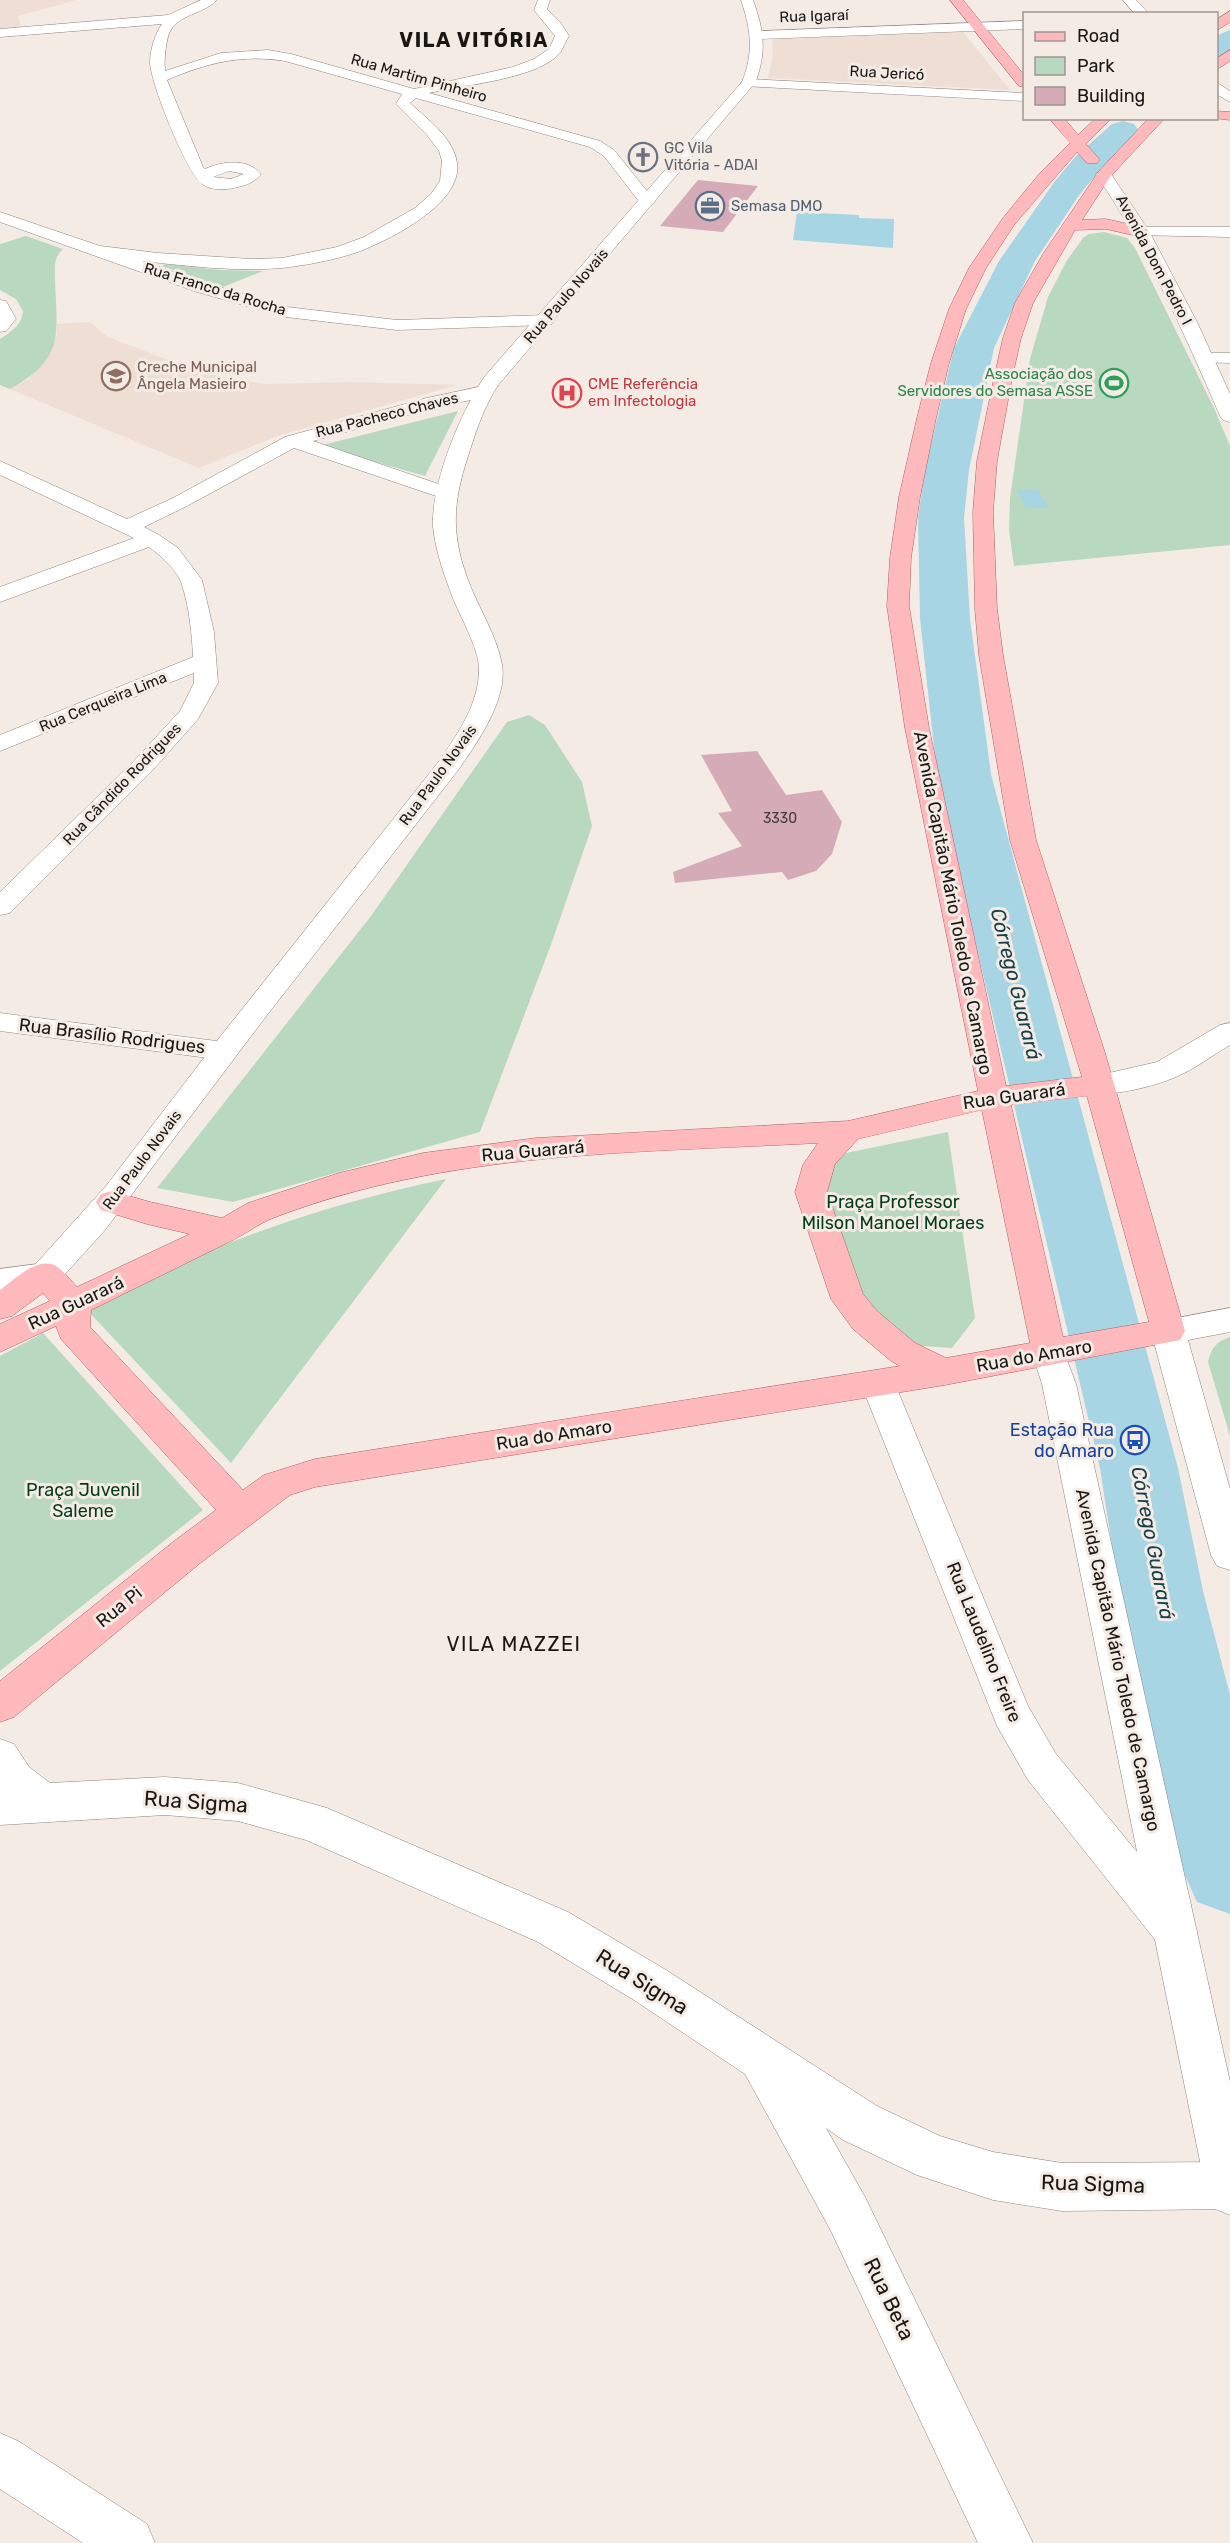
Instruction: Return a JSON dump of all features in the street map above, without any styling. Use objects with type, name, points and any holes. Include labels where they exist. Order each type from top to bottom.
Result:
[{"type":"main road","points":[[956,0],[1023,82]]},
{"type":"main road","points":[[1218,64],[1230,54]]},
{"type":"main road","name":"Avenida Dom Pedro I","points":[[1058,120],[1101,170]]},
{"type":"main road","name":"Avenida Capitão Mário Toledo de Camargo","points":[[1065,1350],[993,1096],[915,715],[898,603],[900,560],[914,470],[938,364],[966,289],[1019,208],[1051,170],[1082,148],[1103,120]]},
{"type":"main road","points":[[1156,120],[1101,170],[1024,303],[1012,338],[987,461],[983,512],[991,655],[1023,840],[1090,1053],[1168,1331]]},
{"type":"main road","points":[[1071,225],[1126,207]]},
{"type":"main road","points":[[1071,225],[1106,225],[1141,232]]},
{"type":"main road","name":"Rua Guarará","points":[[0,1339],[226,1230],[259,1211],[350,1181],[423,1164],[536,1148],[848,1131],[993,1096],[1098,1085]]},
{"type":"main road","points":[[848,1131],[829,1148],[818,1165],[813,1176],[811,1192],[848,1299],[865,1320],[903,1352],[945,1372]]},
{"type":"main road","points":[[112,1202],[147,1213],[226,1230]]},
{"type":"main road","points":[[45,1275],[74,1305],[74,1330],[240,1512]]},
{"type":"main road","name":"Rua Paulo Novais","points":[[0,1307],[45,1275]]},
{"type":"main road","name":"Rua do Amaro","points":[[240,1512],[277,1485],[315,1473],[878,1384],[1168,1331]]},
{"type":"main road","name":"Rua Pi","points":[[0,1705],[186,1553],[240,1512]]},
{"type":"street","points":[[0,33],[171,19],[211,0]]},
{"type":"street","name":"Rua Paulo Novais","points":[[45,1275],[72,1249],[112,1202],[224,1051],[450,764],[487,701],[491,666],[451,561],[444,527],[446,494],[471,419],[483,392],[748,83],[758,57],[759,34],[747,0]]},
{"type":"street","points":[[1129,0],[1141,12]]},
{"type":"street","points":[[97,251],[216,263],[251,264],[320,256],[367,242],[431,204],[447,184],[449,157],[445,148],[403,104],[405,98],[412,93],[438,85],[511,71],[542,62],[556,50],[562,36],[542,5],[525,3]]},
{"type":"street","points":[[171,19],[162,33],[158,52],[159,78],[196,169],[210,181],[228,184],[241,182],[253,176],[249,170],[239,168]]},
{"type":"street","name":"Rua Igaraí","points":[[759,34],[1023,25]]},
{"type":"street","name":"Rua Martim Pinheiro","points":[[159,78],[216,56],[261,53],[286,57],[595,144],[609,153],[647,201]]},
{"type":"street","name":"Rua Jericó","points":[[748,83],[1023,97]]},
{"type":"street","points":[[1218,88],[1230,98]]},
{"type":"street","name":"Avenida Dom Pedro I","points":[[1101,170],[1141,232],[1177,299],[1230,416]]},
{"type":"street","name":"Rua Franco da Rocha","points":[[0,217],[202,288],[286,312],[398,325],[546,320]]},
{"type":"street","points":[[1141,232],[1230,232]]},
{"type":"street","points":[[0,305],[7,319],[0,327]]},
{"type":"street","points":[[1205,358],[1230,358]]},
{"type":"street","name":"Rua Pacheco Chaves","points":[[127,527],[180,502],[292,441],[434,402],[483,392]]},
{"type":"street","name":"Rua Pacheco Chaves","points":[[292,441],[446,494]]},
{"type":"street","name":"Rua Cândido Rodrigues","points":[[0,467],[152,539],[170,553],[191,580],[203,632],[206,683],[190,714],[143,765],[0,907]]},
{"type":"street","points":[[0,595],[152,539]]},
{"type":"street","name":"Rua Cerqueira Lima","points":[[0,744],[205,660]]},
{"type":"street","name":"Rua Brasílio Rodrigues","points":[[0,1022],[224,1051]]},
{"type":"street","points":[[1098,1085],[1139,1078],[1168,1069],[1230,1032]]},
{"type":"street","points":[[0,1281],[45,1275]]},
{"type":"street","name":"Rua do Amaro","points":[[1168,1331],[1230,1320]]},
{"type":"street","points":[[1168,1331],[1230,1555]]},
{"type":"street","name":"Avenida Capitão Mário Toledo de Camargo","points":[[1065,1350],[1059,1384],[1229,2188]]},
{"type":"street","name":"Rua Laudelino Freire","points":[[878,1384],[1011,1714],[1042,1767],[1176,1932]]},
{"type":"street","points":[[0,1757],[14,1780],[43,1802]]},
{"type":"street","name":"Rua Sigma","points":[[0,1806],[165,1796],[238,1802],[312,1822],[553,1927],[650,1985],[860,2123],[934,2158],[993,2176],[1062,2187],[1229,2188]]},
{"type":"street","name":"Rua Beta","points":[[762,2060],[848,2214],[1006,2543]]},
{"type":"street","points":[[0,2459],[128,2543]]},
{"type":"shaded area","points":[[0,0],[77,0],[18,16],[21,27],[0,29]]},
{"type":"shaded area","points":[[963,32],[1010,90],[768,78],[773,55],[772,39],[776,37]]},
{"type":"shaded area","points":[[90,322],[107,336],[126,344],[189,368],[223,377],[265,384],[351,382],[457,385],[280,435],[199,468],[10,389],[29,379],[57,335],[57,324]]},
{"type":"green space","name":"Associação dos Servidores do Semasa ASSE","points":[[1104,232],[1127,238],[1135,248],[1214,408],[1230,446],[1230,545],[1014,566],[1009,530],[1010,498],[1030,359],[1048,297],[1066,262],[1083,238],[1089,234]]},
{"type":"green space","points":[[26,236],[63,249],[56,259],[55,266],[56,331],[49,356],[41,367],[10,389],[0,385],[0,339],[18,324],[23,311],[16,299],[0,290],[0,244]]},
{"type":"green space","points":[[165,264],[220,270],[263,271],[223,287],[162,266]]},
{"type":"green space","points":[[458,411],[425,476],[319,446]]},
{"type":"green space","points":[[529,715],[545,725],[582,782],[592,826],[552,942],[480,1132],[233,1202],[157,1188],[371,916],[507,722]]},
{"type":"green space","name":"Praça Professor Milson Manoel Moraes","points":[[948,1132],[975,1318],[952,1348],[922,1346],[896,1336],[869,1318],[821,1176],[830,1164],[846,1153]]},
{"type":"green space","points":[[446,1179],[231,1463],[86,1309],[173,1267],[262,1231],[353,1202]]},
{"type":"green space","name":"Praça Juvenil Saleme","points":[[43,1333],[203,1510],[0,1671],[0,1356]]},
{"type":"green space","points":[[1230,1337],[1230,1436],[1208,1362],[1215,1346]]},
{"type":"water","points":[[797,212],[894,219],[893,248],[793,240]]},
{"type":"water","points":[[1038,489],[1048,508],[1026,508],[1017,490]]},
{"type":"building","name":"Semasa DMO","points":[[698,180],[758,186],[723,232],[660,226]]},
{"type":"building","points":[[757,751],[786,795],[822,790],[842,822],[832,854],[816,871],[788,880],[782,872],[675,883],[673,872],[742,846],[718,813],[732,811],[701,755]]},
{"type":"waterway","name":"Córrego Guarará","points":[[1218,48],[1230,39]]},
{"type":"waterway","name":"Córrego Guarará","points":[[1123,131],[1088,163],[1067,188],[1017,261],[974,348],[947,470],[941,518],[945,619],[964,774],[970,801],[1139,1468],[1161,1591],[1230,1871]]},
{"type":"place","name":"GC Vila Vitória - ADAI","points":[[643,157]]},
{"type":"place","name":"Semasa DMO","points":[[710,206]]},
{"type":"place","name":"Creche Municipal Ângela Masieiro","points":[[116,376]]},
{"type":"place","name":"Associação dos Servidores do Semasa ASSE","points":[[1114,383]]},
{"type":"place","name":"CME Referência em Infectologia","points":[[567,393]]},
{"type":"place","name":"Estação Rua do Amaro","points":[[1135,1440]]},
{"type":"district","name":"VILA VITÓRIA","points":[[474,40]]},
{"type":"district","name":"VILA MAZZEI","points":[[514,1644]]}]
